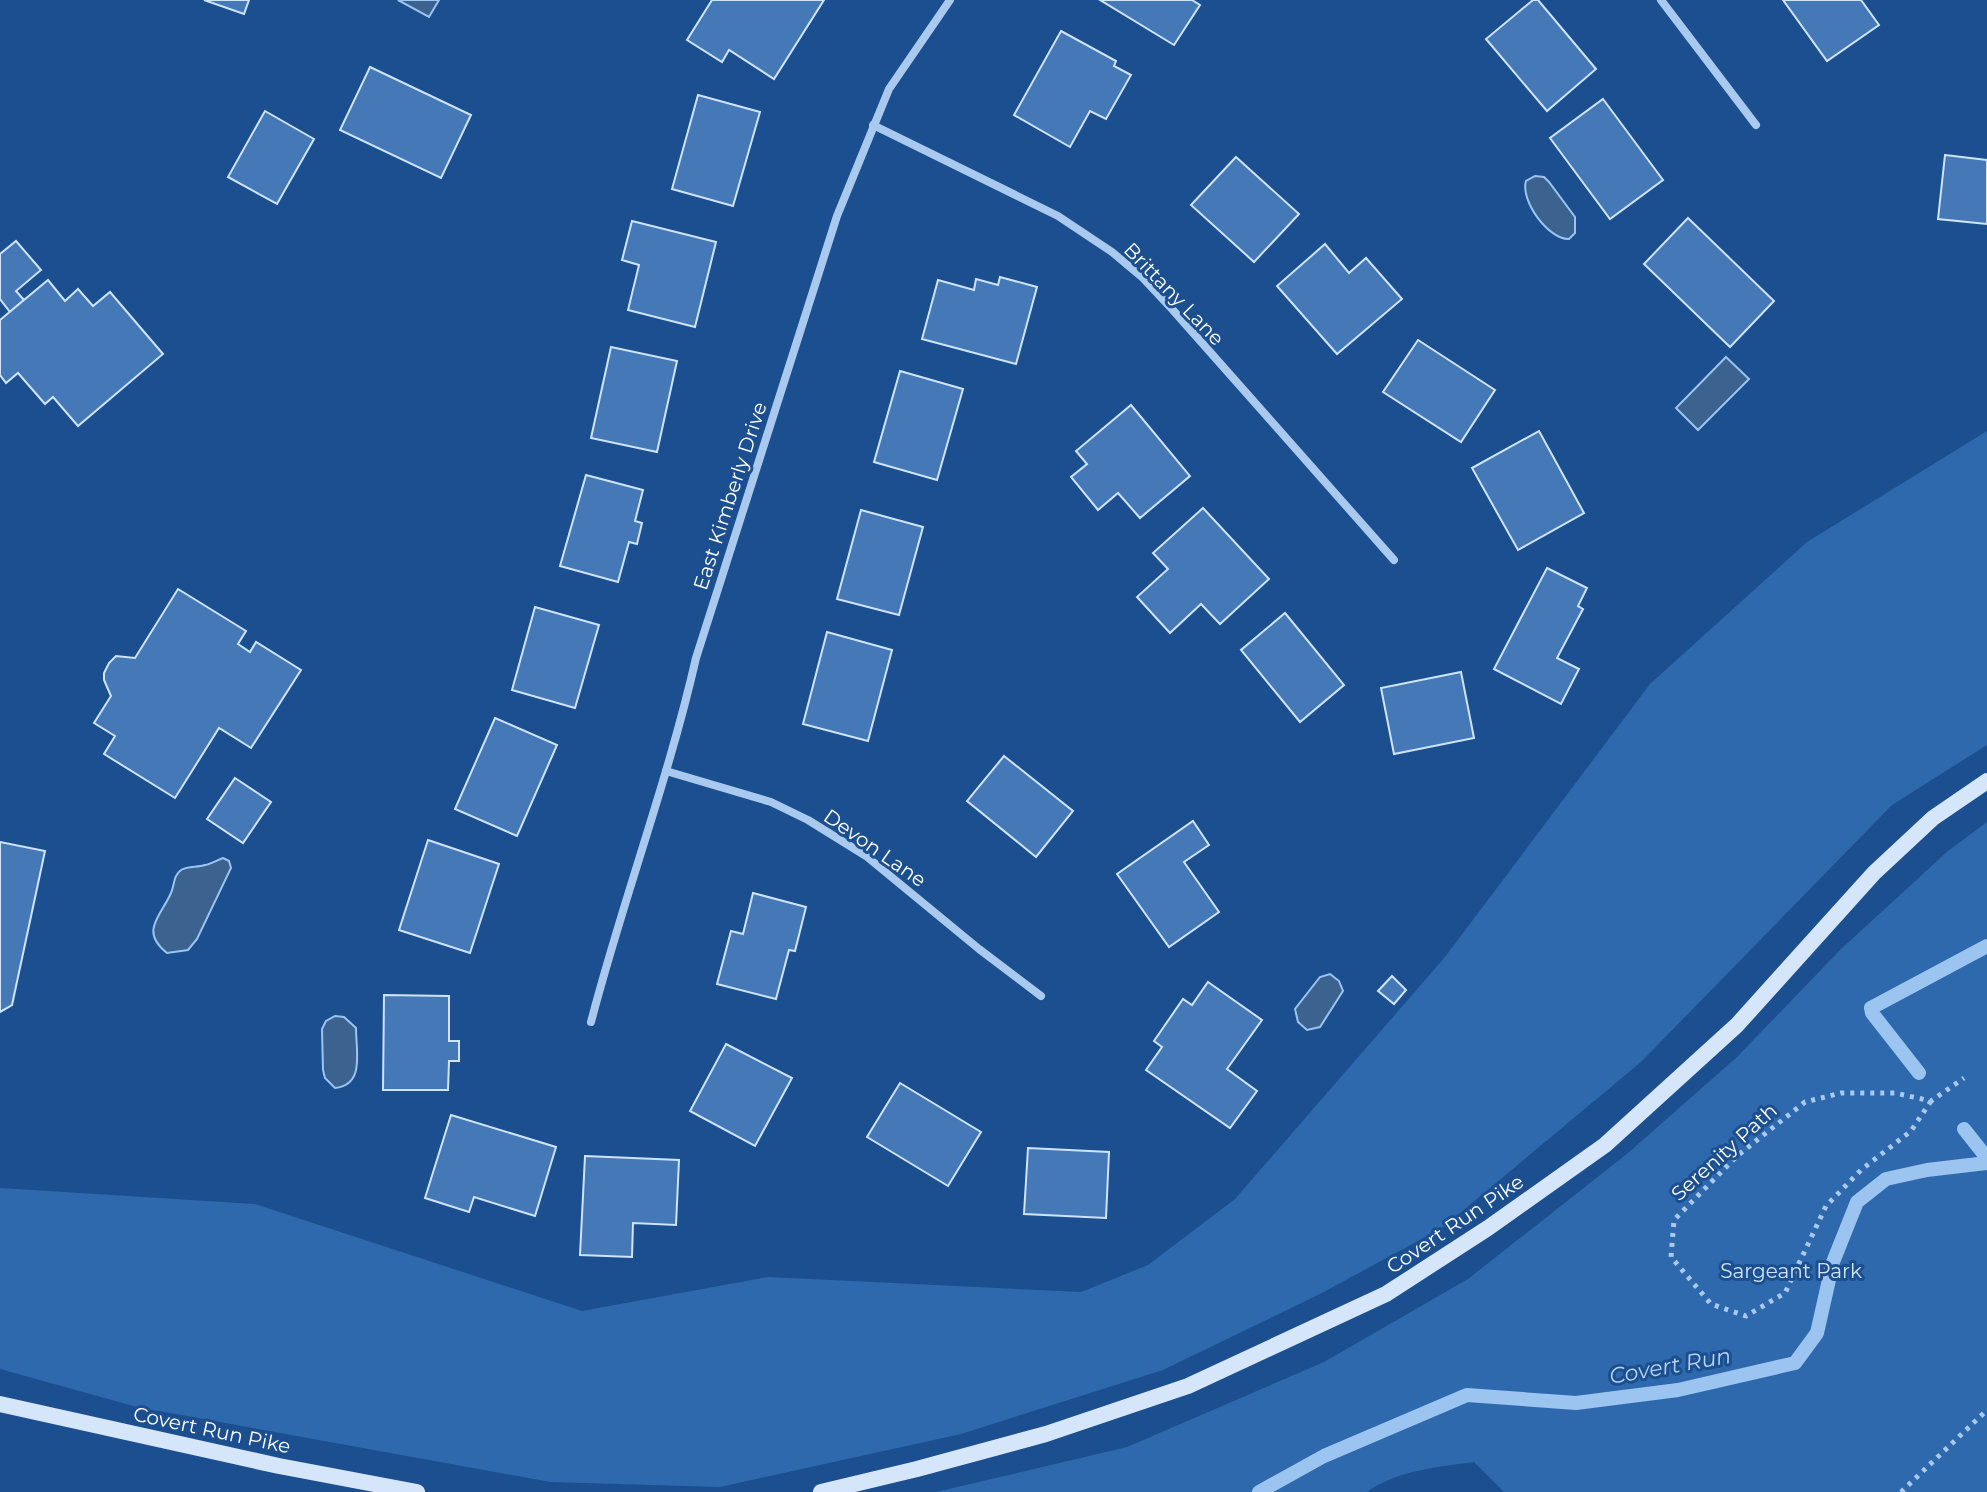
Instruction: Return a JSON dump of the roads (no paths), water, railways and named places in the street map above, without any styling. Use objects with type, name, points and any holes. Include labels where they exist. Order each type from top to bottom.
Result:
[{"type":"street","name":"East Kimberly Drive","points":[[591,1022],[680,728],[696,658],[837,216],[889,89],[950,0]]},
{"type":"street","points":[[1661,0],[1756,125]]},
{"type":"street","name":"Brittany Lane","points":[[873,125],[1058,216],[1112,252],[1143,278],[1172,309],[1394,560]]},
{"type":"street","name":"Devon Lane","points":[[666,771],[771,802],[808,820],[866,856],[1041,996]]},
{"type":"street","name":"Covert Run Pike","points":[[821,1492],[1046,1434],[1188,1386],[1386,1294],[1488,1228],[1605,1145],[1737,1025],[1874,873],[1942,811],[1987,781]]},
{"type":"street","name":"Covert Run Pike","points":[[0,1404],[378,1489],[417,1492]]},
{"type":"waterway","points":[[1919,1073],[1871,1008],[1987,946]]},
{"type":"waterway","points":[[1964,1129],[1987,1158]]},
{"type":"waterway","name":"Covert Run","points":[[1259,1492],[1324,1456],[1467,1395],[1576,1403],[1678,1390],[1795,1363],[1817,1333],[1833,1262],[1857,1202],[1886,1179],[1927,1170],[1987,1163]]},
{"type":"park label","name":"Sargeant Park","points":[[1791,1271]]}]
